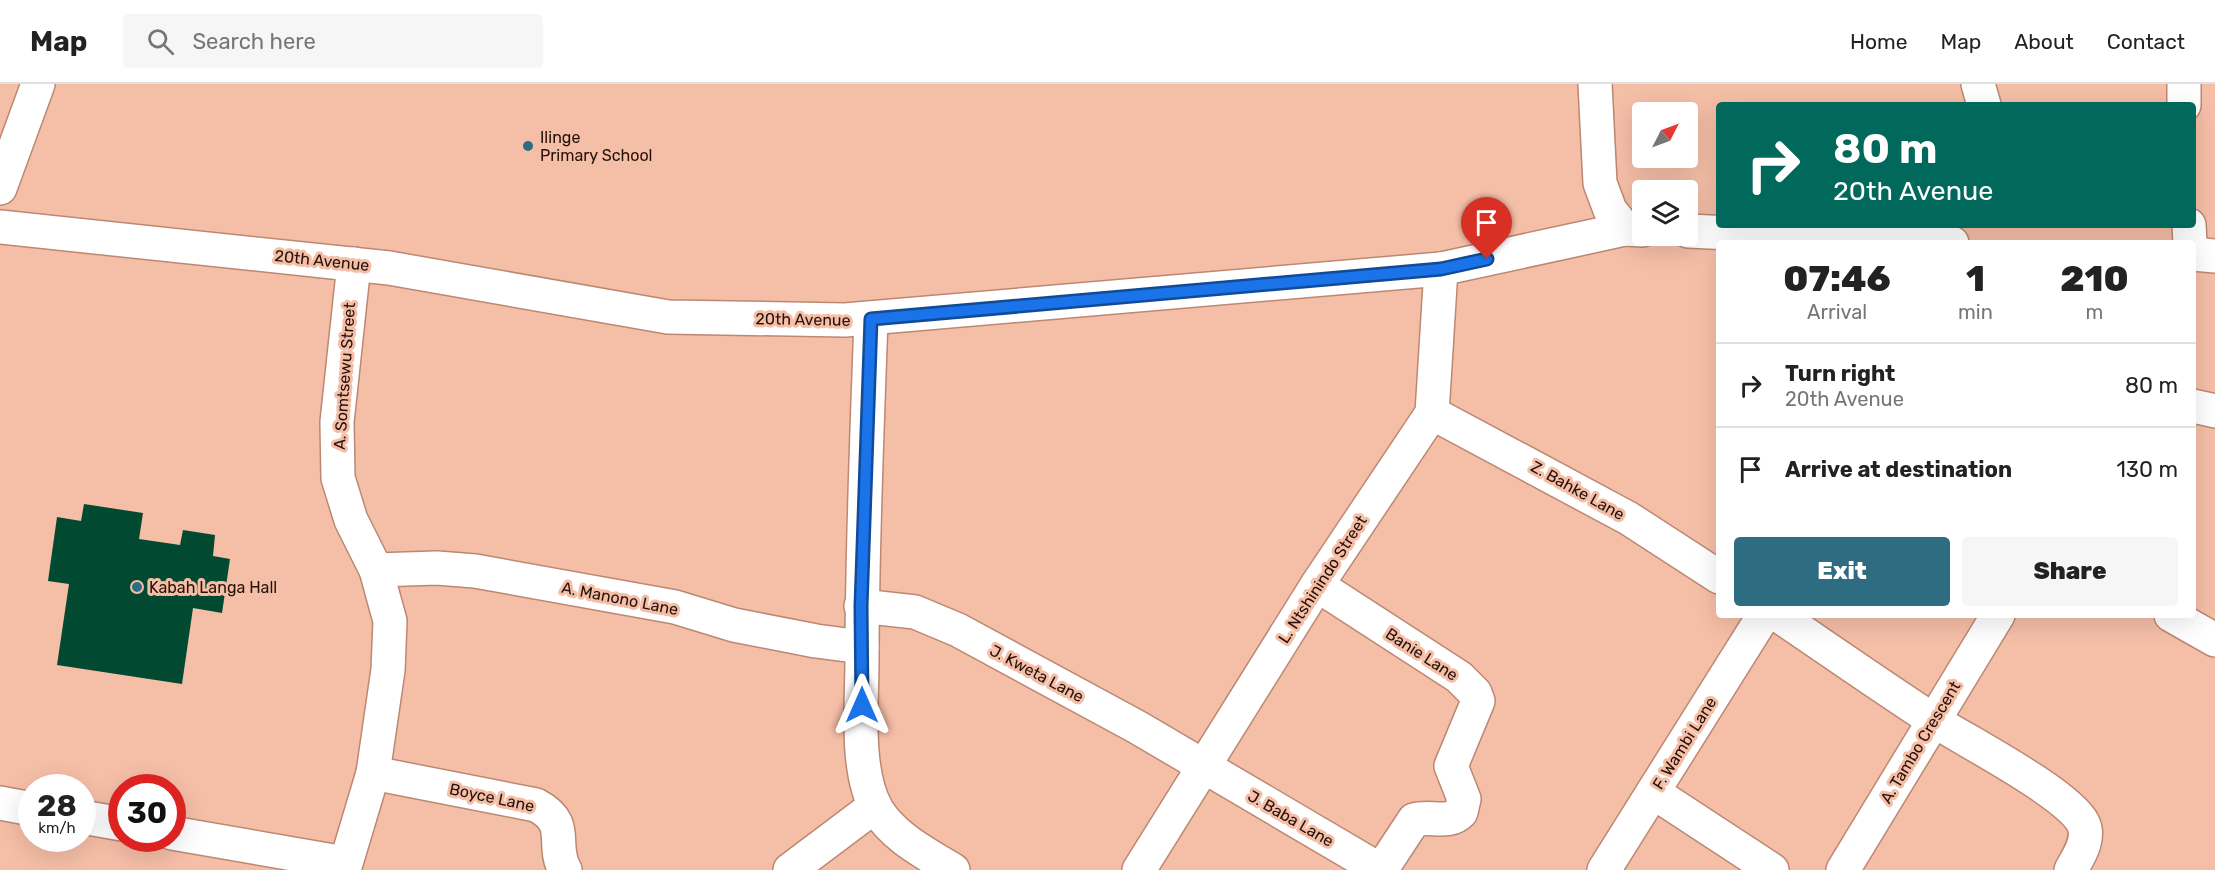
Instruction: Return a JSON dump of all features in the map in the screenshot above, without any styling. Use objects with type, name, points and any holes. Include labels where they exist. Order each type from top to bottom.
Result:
[{"type":"street","points":[[0,188],[38,84]]},
{"type":"street","points":[[1594,84],[1600,183],[1610,210],[1632,227]]},
{"type":"street","points":[[1978,84],[1983,102]]},
{"type":"street","points":[[2184,84],[2184,102]]},
{"type":"street","name":"20th Avenue","points":[[0,227],[354,264],[668,317],[871,319],[1441,269],[1632,229]]},
{"type":"street","points":[[1698,231],[1886,240]]},
{"type":"street","points":[[2196,254],[2215,256]]},
{"type":"street","name":"A. Somtsewu Street","points":[[345,867],[373,773],[388,670],[390,621],[376,570],[351,520],[339,478],[337,422],[354,264]]},
{"type":"street","points":[[1432,413],[1441,269]]},
{"type":"street","points":[[871,319],[861,606],[862,743],[866,779],[875,807],[898,835],[953,870]]},
{"type":"street","points":[[2196,407],[2215,411]]},
{"type":"street","name":"Z. Bahke Lane","points":[[1432,413],[1628,518],[1716,575]]},
{"type":"street","name":"L. Ntshinindo Street","points":[[1138,870],[1317,585],[1432,413]]},
{"type":"street","name":"A. Manono Lane","points":[[376,570],[436,568],[476,571],[665,605],[734,625],[816,641],[862,647]]},
{"type":"street","name":"Banie Lane","points":[[1317,585],[1460,677],[1469,685],[1478,701],[1451,766],[1464,800],[1461,812],[1448,820],[1430,818],[1414,820],[1380,870]]},
{"type":"street","name":"J. Kweta Lane","points":[[861,606],[915,612],[939,621],[1137,727],[1202,766]]},
{"type":"street","name":"F. Wambi Lane","points":[[1604,870],[1762,618]]},
{"type":"street","points":[[1782,618],[1933,720],[2045,789],[2074,813],[2083,824],[2086,836],[2071,870]]},
{"type":"street","name":"A. Tambo Crescent","points":[[1843,870],[1996,618]]},
{"type":"street","points":[[2176,618],[2215,640]]},
{"type":"street","name":"J. Baba Lane","points":[[1202,766],[1380,870]]},
{"type":"street","name":"Boyce Lane","points":[[373,773],[536,805],[555,819],[560,833],[561,862],[565,870]]},
{"type":"street","points":[[1653,792],[1772,870]]},
{"type":"street","points":[[0,803],[18,806]]},
{"type":"street","points":[[790,870],[875,807]]},
{"type":"street","points":[[186,836],[345,867]]},
{"type":"building","points":[[84,504],[143,513],[139,539],[180,545],[183,530],[215,535],[213,556],[230,559],[222,613],[193,608],[182,684],[57,665],[69,584],[48,581],[57,517],[81,521]]},
{"type":"place","name":"Ilinge Primary School","points":[[528,146]]},
{"type":"place","name":"Kabah Langa Hall","points":[[137,587]]},
{"type":"route","points":[[862,705],[861,606],[871,319],[1441,269],[1487,259]]}]
